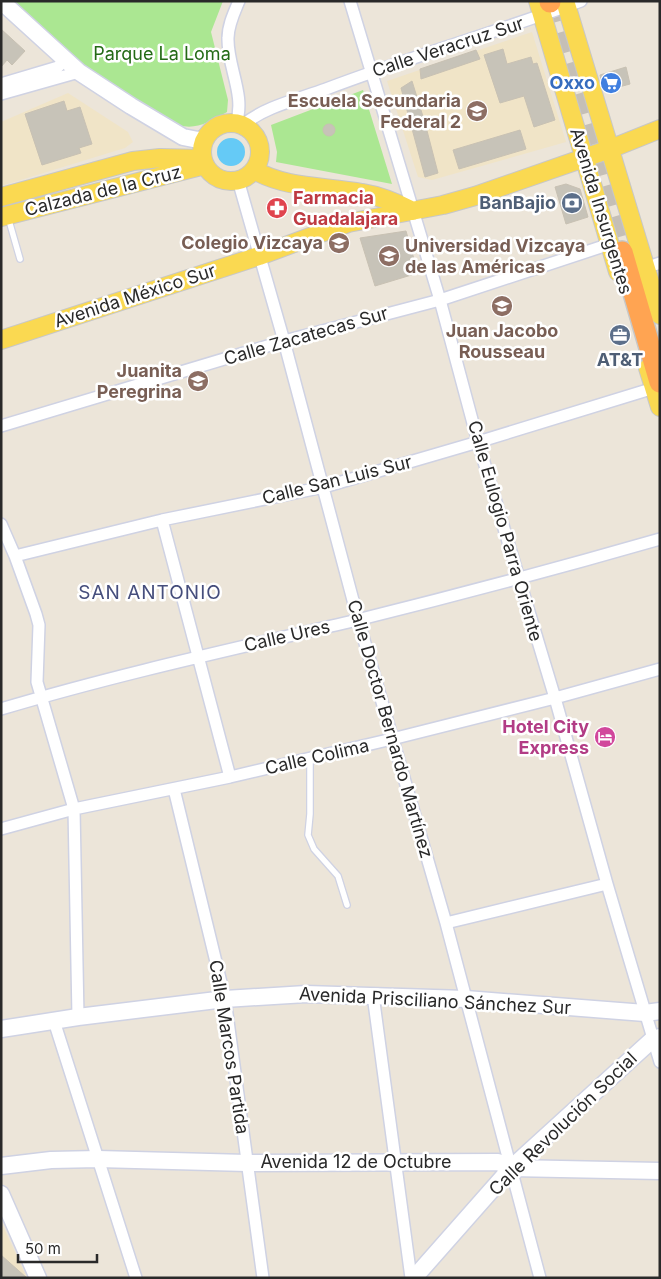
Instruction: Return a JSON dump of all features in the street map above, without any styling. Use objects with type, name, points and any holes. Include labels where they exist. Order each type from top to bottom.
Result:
[{"type":"highway","name":"Avenida Insurgentes","points":[[620,242],[660,347]]},
{"type":"highway","name":"Avenida Insurgentes","points":[[620,242],[657,385]]},
{"type":"main road","points":[[1,1],[68,68]]},
{"type":"main road","points":[[556,4],[610,149],[628,206],[620,242],[652,265],[660,315]]},
{"type":"main road","name":"Avenida Insurgentes","points":[[556,4],[584,158],[620,242]]},
{"type":"main road","points":[[1,16],[68,68],[183,137],[198,140],[209,172],[216,178],[225,181],[244,179],[258,165],[260,145],[256,136],[249,128],[230,122],[220,124],[212,129],[204,154]]},
{"type":"main road","name":"Avenida México Sur","points":[[1,340],[259,256],[348,223],[443,205],[475,196],[610,149],[660,129]]},
{"type":"main road","name":"Calzada de la Cruz","points":[[1,197],[133,161],[204,154]]},
{"type":"main road","name":"Calzada de la Cruz","points":[[4,216],[204,154]]},
{"type":"main road","points":[[254,170],[265,177],[281,182],[362,193],[388,199],[413,211]]},
{"type":"main road","points":[[335,189],[347,194],[357,203],[358,212],[348,223]]},
{"type":"main road","name":"Avenida Insurgentes","points":[[657,385],[660,407]]},
{"type":"main road","name":"Avenida Prisciliano Sánchez Sur","points":[[1,1029],[78,1017],[225,999],[306,994],[466,999],[652,1012]]},
{"type":"main road","name":"Calle Revolución Social","points":[[413,1278],[511,1168],[656,1038]]},
{"type":"main road","name":"Avenida 12 de Octubre","points":[[1,1166],[51,1160],[98,1159],[247,1162],[498,1162],[511,1168],[660,1171]]},
{"type":"main road","name":"Avenida 12 de Octubre","points":[[1,1178],[51,1160]]},
{"type":"main road","points":[[1,1194],[38,1278]]},
{"type":"street","points":[[239,1],[233,14],[228,37],[228,48],[238,98],[239,124]]},
{"type":"street","name":"Calle Eulogio Parra Oriente","points":[[350,1],[440,300],[478,442],[555,698],[607,884],[652,1012],[660,1062]]},
{"type":"street","name":"Calle Veracruz Sur","points":[[239,124],[259,114],[556,4]]},
{"type":"street","points":[[1,84],[68,68]]},
{"type":"street","points":[[1,94],[68,68]]},
{"type":"street","name":"Calle Doctor Bernardo Martínez","points":[[238,180],[324,487],[358,619],[446,923],[540,1278]]},
{"type":"street","name":"Calle Zacatecas Sur","points":[[1,426],[284,341],[440,300],[620,242]]},
{"type":"street","name":"Calle San Luis Sur","points":[[16,556],[162,520],[324,487],[478,442],[657,385]]},
{"type":"street","points":[[162,520],[230,777]]},
{"type":"street","points":[[1,524],[16,556],[39,625],[37,682],[74,809],[78,1017]]},
{"type":"street","name":"Calle Ures","points":[[1,709],[198,656],[518,579],[660,539]]},
{"type":"street","name":"Calle Colima","points":[[1,829],[74,809],[310,759],[555,698],[660,669]]},
{"type":"street","name":"Calle Marcos Partida","points":[[174,789],[225,999],[263,1278]]},
{"type":"street","points":[[446,923],[607,884]]},
{"type":"street","points":[[373,995],[394,1162],[413,1278]]},
{"type":"street","points":[[54,1021],[136,1278]]},
{"type":"lane","points":[[4,216],[20,259]]},
{"type":"lane","points":[[310,759],[308,835],[314,849],[338,876],[347,905]]},
{"type":"shaded area","name":"Escuela Secundaria Federal 2","points":[[532,32],[566,142],[432,180],[418,177],[387,81]]},
{"type":"shaded area","points":[[68,93],[128,132],[133,142],[125,148],[1,186],[1,122]]},
{"type":"shaded area","points":[[1,1222],[27,1278],[1,1278]]},
{"type":"green space","name":"Parque La Loma","points":[[14,1],[223,1],[211,32],[228,100],[227,112],[198,126],[177,125],[168,121],[85,66]]},
{"type":"green space","points":[[363,90],[392,184],[276,162],[277,152],[271,125]]},
{"type":"water","points":[[231,138],[241,142],[245,152],[241,162],[231,166],[221,162],[217,152],[221,142]]},
{"type":"building","points":[[1,29],[25,51],[12,65],[7,60],[1,67]]},
{"type":"building","points":[[503,49],[507,64],[531,57],[533,64],[537,63],[555,120],[534,127],[524,96],[500,103],[484,55]]},
{"type":"building","points":[[476,50],[480,59],[421,79],[420,69]]},
{"type":"building","points":[[626,67],[630,84],[604,91],[600,75]]},
{"type":"building","points":[[412,81],[438,173],[425,177],[401,88]]},
{"type":"building","points":[[64,101],[67,111],[80,107],[92,144],[79,148],[81,153],[42,165],[25,114]]},
{"type":"building","points":[[327,124],[331,124],[335,130],[331,136],[327,136],[323,132],[323,128]]},
{"type":"building","points":[[520,130],[526,149],[459,169],[453,150]]},
{"type":"building","name":"BanBajio","points":[[566,184],[580,189],[588,217],[566,224],[555,187]]},
{"type":"building","name":"Universidad Vizcaya de las Américas","points":[[406,231],[418,273],[375,286],[360,238]]},
{"type":"building","points":[[1,1255],[27,1278],[1,1278]]},
{"type":"tunnel","points":[[550,2],[622,252]]},
{"type":"place","name":"Oxxo","points":[[611,83]]},
{"type":"place","name":"Escuela Secundaria Federal 2","points":[[477,111]]},
{"type":"place","name":"BanBajio","points":[[572,203]]},
{"type":"place","name":"Farmacia Guadalajara","points":[[277,208]]},
{"type":"place","name":"Colegio Vizcaya","points":[[339,243]]},
{"type":"place","name":"Universidad Vizcaya de las Américas","points":[[389,256]]},
{"type":"place","name":"Juan Jacobo Rousseau","points":[[502,306]]},
{"type":"place","name":"AT&T","points":[[620,335]]},
{"type":"place","name":"Juanita Peregrina","points":[[198,381]]},
{"type":"place","name":"Hotel City Express","points":[[605,737]]},
{"type":"district","name":"SAN ANTONIO","points":[[150,592]]}]
